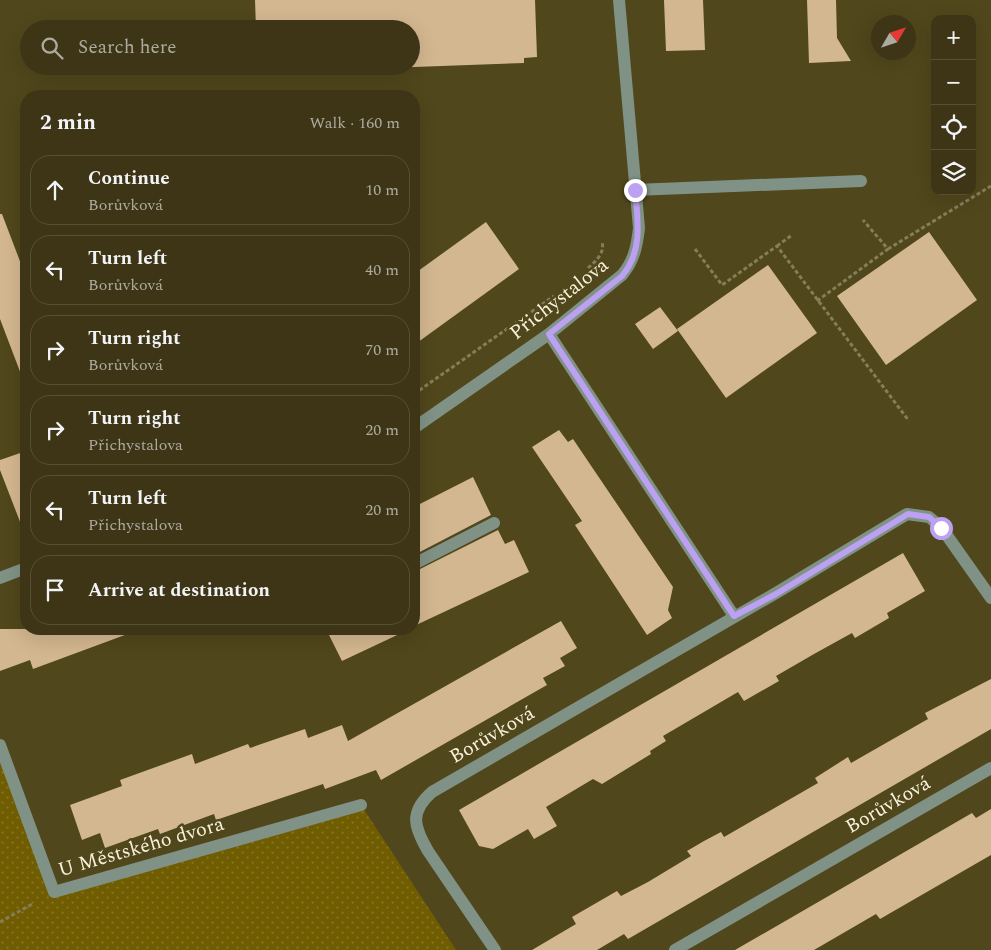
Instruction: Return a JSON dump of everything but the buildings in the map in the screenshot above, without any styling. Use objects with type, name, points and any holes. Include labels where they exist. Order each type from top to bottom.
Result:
[{"type":"street","name":"Přichystalova","points":[[420,424],[549,334],[622,276],[630,266],[636,249],[639,228],[619,0]]},
{"type":"street","points":[[635,190],[861,181]]},
{"type":"street","points":[[549,334],[734,616]]},
{"type":"street","name":"Borůvková","points":[[495,950],[423,842],[415,819],[420,804],[439,787],[734,616],[776,594],[908,514],[929,517],[941,528],[991,598]]},
{"type":"street","points":[[420,561],[494,523]]},
{"type":"street","points":[[0,578],[20,570]]},
{"type":"street","name":"U Městského dvora","points":[[0,745],[54,892],[361,804]]},
{"type":"street","name":"Borůvková","points":[[675,950],[991,768]]},
{"type":"path","points":[[818,301],[888,249],[991,186]]},
{"type":"path","points":[[864,220],[888,249]]},
{"type":"path","points":[[695,249],[722,285],[792,235]]},
{"type":"path","points":[[584,273],[602,253],[604,247],[602,242]]},
{"type":"path","points":[[777,246],[877,376],[909,421]]},
{"type":"path","points":[[420,390],[562,290]]},
{"type":"path","points":[[0,922],[54,892]]},
{"type":"shaded area","points":[[0,745],[54,891],[361,805],[456,950],[0,950]]},
{"type":"route","points":[[635,190],[639,228],[636,249],[630,266],[622,276],[549,334],[734,616],[776,594],[908,514],[915,513],[929,517],[941,528]]}]
